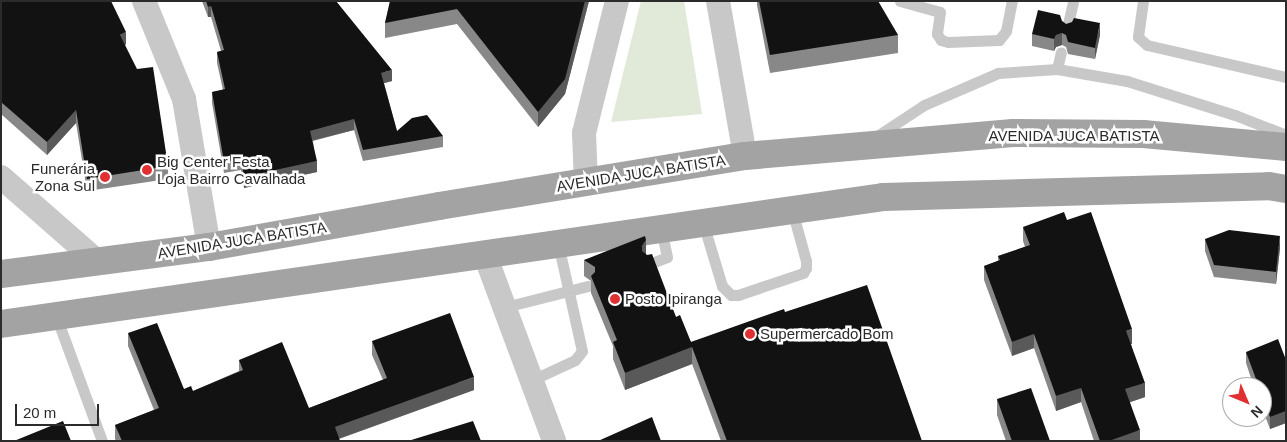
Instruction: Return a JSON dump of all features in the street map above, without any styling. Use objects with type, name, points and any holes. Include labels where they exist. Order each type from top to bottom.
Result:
[{"type":"main road","name":"AVENIDA JUCA BATISTA","points":[[1,274],[209,246],[430,207],[745,156],[1013,133],[1143,134],[1286,147]]},
{"type":"main road","points":[[1,324],[883,197],[1269,186],[1286,189]]},
{"type":"street","points":[[144,1],[184,99],[209,246]]},
{"type":"street","points":[[586,183],[584,132],[617,1]]},
{"type":"street","points":[[718,1],[745,156]]},
{"type":"street","points":[[1,177],[98,262]]},
{"type":"street","points":[[485,255],[554,441]]},
{"type":"lane","points":[[900,1],[940,12],[937,34],[941,40],[948,42],[1000,40],[1006,31],[1012,1]]},
{"type":"lane","points":[[1067,28],[1073,1]]},
{"type":"lane","points":[[1143,1],[1138,37],[1147,45],[1286,77]]},
{"type":"lane","points":[[1057,69],[1061,52]]},
{"type":"lane","points":[[864,146],[924,105],[998,73],[1057,69],[1127,81],[1235,115],[1286,135]]},
{"type":"lane","points":[[703,223],[722,286],[732,295],[738,295],[803,273],[806,268],[806,261],[792,210]]},
{"type":"lane","points":[[649,264],[667,257],[661,229]]},
{"type":"lane","points":[[532,380],[575,360],[582,351],[558,244]]},
{"type":"lane","points":[[505,307],[588,286]]},
{"type":"lane","points":[[56,316],[102,441]]},
{"type":"green space","points":[[641,1],[684,1],[702,114],[611,122]]},
{"type":"building","points":[[1,1],[111,1],[126,32],[120,35],[137,69],[153,67],[168,166],[87,179],[76,110],[47,142],[1,102]]},
{"type":"building","points":[[206,1],[336,1],[392,70],[381,73],[397,131],[412,118],[427,115],[443,136],[363,150],[354,119],[310,131],[317,161],[244,177],[241,159],[224,162],[212,92],[225,89],[217,52],[224,50],[211,6],[208,7]]},
{"type":"building","points":[[390,1],[585,1],[565,79],[538,112],[457,9],[385,23]]},
{"type":"building","points":[[759,1],[878,1],[898,35],[770,55]]},
{"type":"building","points":[[1038,10],[1060,15],[1062,21],[1066,24],[1072,22],[1074,18],[1100,23],[1095,48],[1068,42],[1066,35],[1062,33],[1056,35],[1054,39],[1032,34]]},
{"type":"building","points":[[1064,212],[1067,220],[1091,212],[1132,329],[1126,331],[1145,383],[1125,389],[1140,430],[1109,441],[1100,441],[1081,388],[1056,396],[1034,334],[1012,342],[984,266],[1000,260],[998,256],[1030,245],[1023,227]]},
{"type":"building","points":[[1229,230],[1280,236],[1276,272],[1214,265],[1205,239]]},
{"type":"building","points":[[645,236],[646,240],[642,246],[642,251],[647,255],[652,254],[676,317],[680,315],[691,342],[784,309],[785,312],[867,285],[922,441],[727,441],[692,347],[625,373],[613,342],[617,340],[591,276],[595,272],[595,267],[584,260]]},
{"type":"building","points":[[450,313],[474,377],[335,427],[340,441],[122,441],[115,425],[159,408],[128,333],[157,323],[184,389],[191,386],[193,391],[243,370],[239,360],[282,342],[309,408],[387,378],[372,341]]},
{"type":"building","points":[[1278,339],[1286,360],[1286,411],[1272,416],[1272,377],[1255,377],[1246,352]]},
{"type":"building","points":[[1031,388],[1050,441],[1012,441],[997,399]]},
{"type":"building","points":[[652,417],[661,441],[598,441]]},
{"type":"building","points":[[63,421],[71,441],[14,441]]},
{"type":"building","points":[[473,421],[481,441],[408,441]]},
{"type":"place","name":"Big Center Festa Loja Bairro Cavalhada","points":[[147,170]]},
{"type":"place","name":"Funerária Zona Sul","points":[[105,177]]},
{"type":"place","name":"Posto Ipiranga","points":[[615,299]]},
{"type":"place","name":"Supermercado Bom","points":[[750,334]]}]
